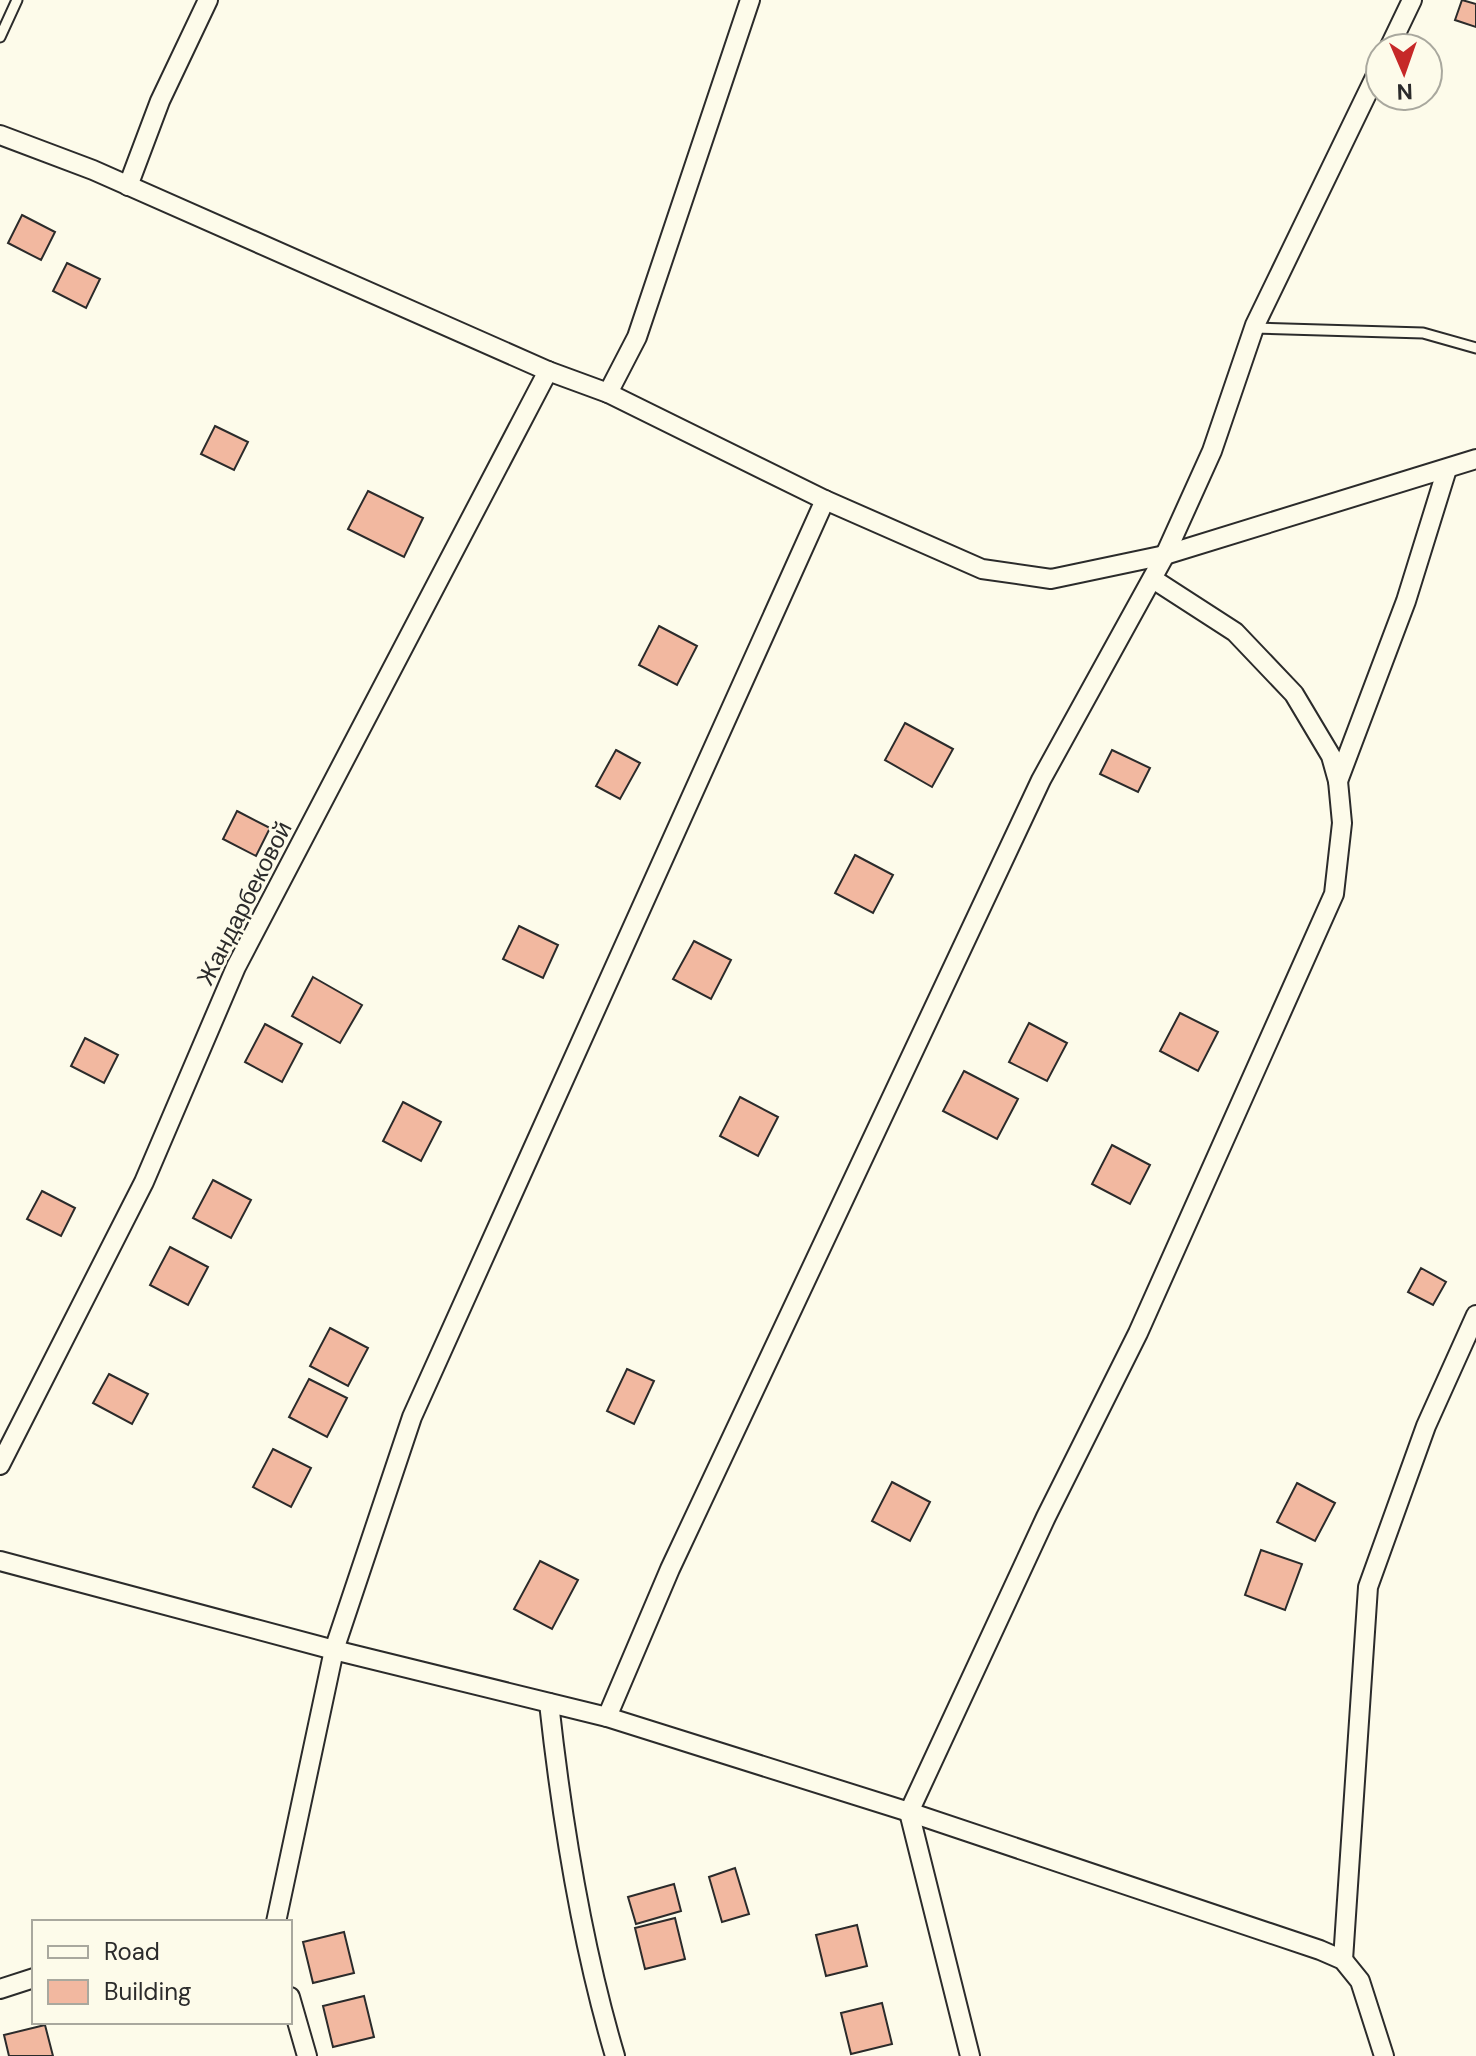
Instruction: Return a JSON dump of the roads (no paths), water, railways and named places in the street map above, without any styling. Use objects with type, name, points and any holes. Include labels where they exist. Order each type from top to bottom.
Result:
[{"type":"street","points":[[128,186],[160,101],[208,0]]},
{"type":"street","points":[[608,393],[637,337],[750,0]]},
{"type":"street","points":[[1397,32],[1412,0]]},
{"type":"street","points":[[607,1717],[670,1569],[1041,780],[1165,555],[1212,451],[1254,328],[1364,100]]},
{"type":"street","points":[[0,135],[128,186],[548,371],[608,393],[825,500],[982,569],[1051,579],[1165,555],[1476,459]]},
{"type":"street","name":"Жандарбековой","points":[[0,1465],[144,1182],[236,967],[548,371]]},
{"type":"street","points":[[1338,781],[1406,601],[1447,469]]},
{"type":"street","points":[[276,1920],[334,1650],[412,1417],[825,500]]},
{"type":"street","points":[[970,2056],[909,1812],[1046,1517],[1138,1333],[1334,894],[1342,823],[1338,781],[1331,756],[1294,694],[1235,632],[1153,579]]},
{"type":"street","points":[[1343,1960],[1368,1587],[1426,1426],[1476,1315]]},
{"type":"street","points":[[0,1561],[334,1650],[607,1717],[909,1812],[1320,1950],[1343,1960],[1360,1981],[1384,2056]]},
{"type":"street","points":[[549,1703],[557,1773],[595,1991],[615,2056]]},
{"type":"street","points":[[0,1989],[32,1979]]},
{"type":"street","points":[[292,2004],[307,2056]]},
{"type":"lane","points":[[0,37],[17,0]]},
{"type":"lane","points":[[1254,328],[1423,333],[1476,348]]}]
